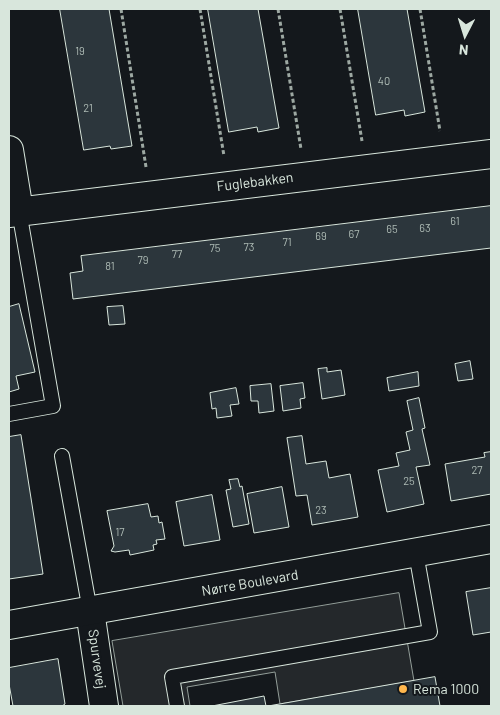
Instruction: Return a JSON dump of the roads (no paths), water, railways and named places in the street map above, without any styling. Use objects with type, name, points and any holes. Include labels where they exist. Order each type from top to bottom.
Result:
[{"type":"street","points":[[9,150],[14,212]]},
{"type":"street","name":"Fuglebakken","points":[[14,212],[491,154]]},
{"type":"street","name":"Nørre Boulevard","points":[[9,625],[491,539]]},
{"type":"street","name":"Spurvevej","points":[[90,611],[104,706]]},
{"type":"lane","points":[[9,414],[54,406],[14,212]]},
{"type":"lane","points":[[62,456],[90,611]]},
{"type":"lane","points":[[177,706],[172,677],[430,632],[416,553]]},
{"type":"place","name":"Rema 1000","points":[[403,689]]}]
